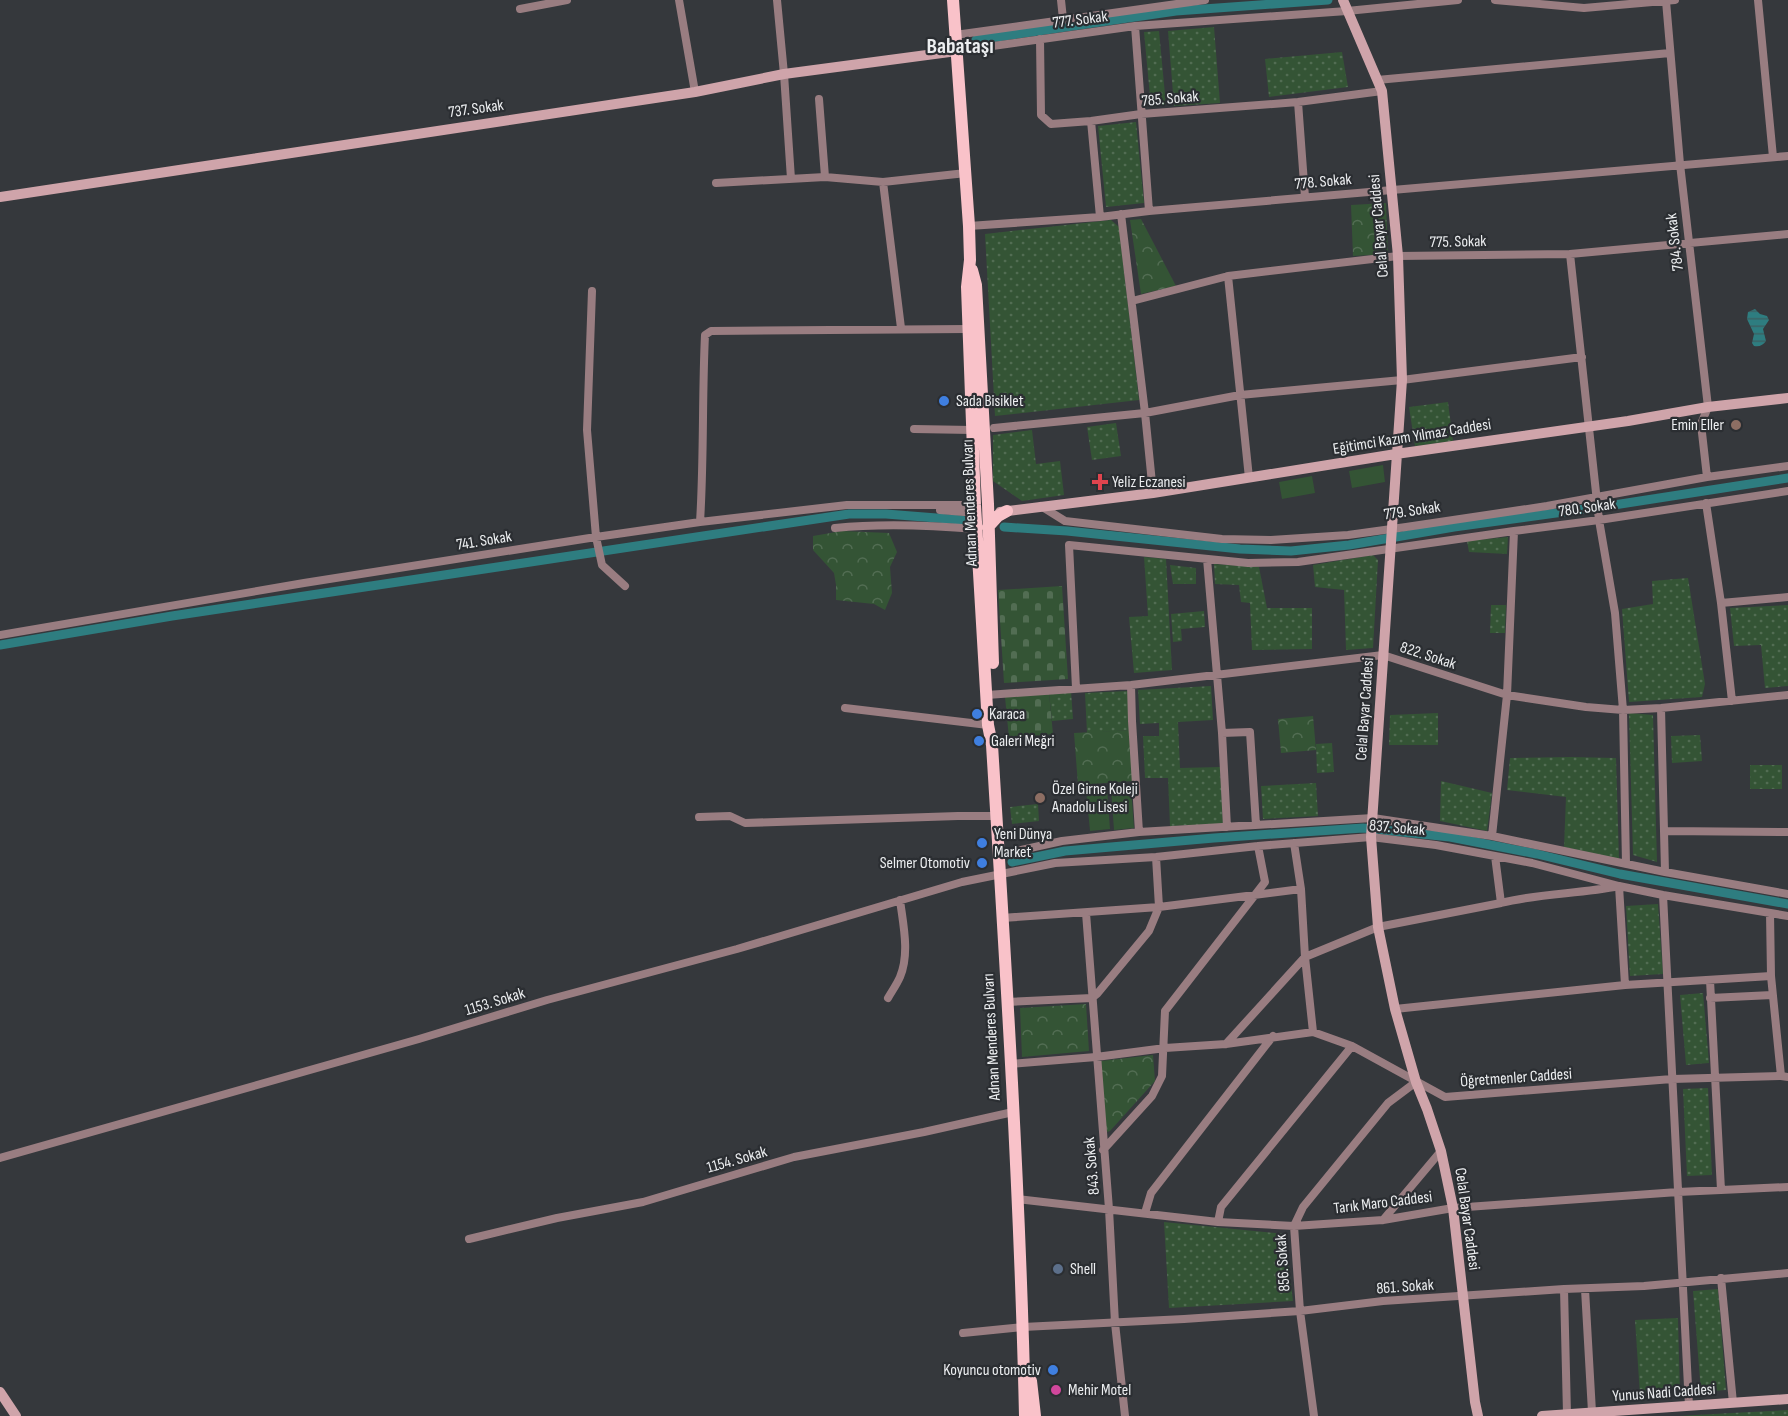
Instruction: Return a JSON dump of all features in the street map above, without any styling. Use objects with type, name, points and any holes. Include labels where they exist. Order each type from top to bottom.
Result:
[{"type":"main road","name":"Adnan Menderes Bulvarı","points":[[953,0],[969,226],[970,260],[967,287],[972,430],[982,509]]},
{"type":"main road","name":"Adnan Menderes Bulvarı","points":[[970,260],[976,285],[982,528],[1013,1112],[1025,1416]]},
{"type":"main road","points":[[982,528],[1007,511]]},
{"type":"main road","name":"Adnan Menderes Bulvarı","points":[[990,695],[988,726],[992,746]]},
{"type":"main road","name":"Adnan Menderes Bulvarı","points":[[1023,1328],[1035,1416]]},
{"type":"street","points":[[520,9],[567,0]]},
{"type":"street","points":[[679,0],[695,92]]},
{"type":"street","points":[[777,0],[791,179]]},
{"type":"street","points":[[1061,0],[1063,18]]},
{"type":"street","points":[[955,35],[1063,18],[1205,0]]},
{"type":"street","name":"Celal Bayar Caddesi","points":[[1343,0],[1382,91],[1398,256],[1402,380],[1371,837],[1378,927],[1395,1009],[1416,1082],[1441,1151],[1454,1208],[1462,1297],[1478,1416]]},
{"type":"street","name":"777. Sokak","points":[[957,51],[1135,26],[1347,11],[1458,0]]},
{"type":"street","points":[[1495,0],[1584,8],[1675,0]]},
{"type":"street","points":[[1758,0],[1773,157]]},
{"type":"street","name":"784. Sokak","points":[[1665,1],[1680,164],[1708,407],[1701,424],[1707,477]]},
{"type":"street","points":[[1135,26],[1149,211]]},
{"type":"street","name":"785. Sokak","points":[[1040,39],[1041,115],[1051,124],[1142,114],[1298,102],[1382,91]]},
{"type":"street","name":"737. Sokak","points":[[0,196],[695,92],[784,74],[957,51]]},
{"type":"street","points":[[1377,80],[1670,52]]},
{"type":"street","points":[[819,99],[825,177]]},
{"type":"street","points":[[1298,102],[1305,197]]},
{"type":"street","points":[[1091,121],[1100,217]]},
{"type":"street","name":"778. Sokak","points":[[969,226],[1100,217],[1305,197],[1788,156]]},
{"type":"street","points":[[716,183],[825,177],[882,182],[966,173]]},
{"type":"street","points":[[882,182],[901,328]]},
{"type":"street","points":[[1121,214],[1153,494]]},
{"type":"street","name":"775. Sokak","points":[[1132,301],[1228,276],[1398,256],[1570,254],[1788,234]]},
{"type":"street","points":[[1570,254],[1599,520],[1615,613],[1623,710],[1626,864]]},
{"type":"street","points":[[1228,276],[1249,478]]},
{"type":"street","points":[[592,291],[587,430],[596,537],[602,565],[625,586]]},
{"type":"street","points":[[700,522],[705,335],[711,331],[969,328]]},
{"type":"street","points":[[994,428],[1145,413],[1240,395],[1402,380],[1582,357]]},
{"type":"street","name":"Eğitimci Kazım Yılmaz Caddesi","points":[[982,509],[1007,511],[1153,494],[1396,454],[1708,407],[1788,398]]},
{"type":"street","points":[[914,429],[972,430]]},
{"type":"street","name":"779. Sokak","points":[[1041,506],[1065,521],[1222,539],[1271,540],[1348,535],[1547,506],[1707,477],[1788,466]]},
{"type":"street","name":"780. Sokak","points":[[1076,688],[1069,545],[1207,560],[1248,563],[1298,562],[1788,491]]},
{"type":"street","points":[[1706,503],[1721,603],[1732,701]]},
{"type":"street","name":"741. Sokak","points":[[0,635],[293,585],[700,522],[847,505],[888,504],[982,509]]},
{"type":"street","name":"Eğitimci Kazım Yılmaz Caddesi","points":[[982,509],[1041,506]]},
{"type":"street","points":[[835,528],[869,524],[982,528]]},
{"type":"street","points":[[1492,836],[1507,695],[1514,531]]},
{"type":"street","points":[[1207,560],[1222,733],[1227,827]]},
{"type":"street","points":[[1721,603],[1788,597]]},
{"type":"street","name":"822. Sokak","points":[[990,695],[1131,685],[1383,655],[1507,695],[1586,707],[1623,710],[1661,708],[1788,695]]},
{"type":"street","points":[[1131,685],[1139,832]]},
{"type":"street","points":[[845,708],[988,726]]},
{"type":"street","points":[[1661,708],[1665,872]]},
{"type":"street","points":[[1222,733],[1250,732],[1256,825]]},
{"type":"street","points":[[699,817],[730,816],[745,823],[996,816]]},
{"type":"street","name":"837. Sokak","points":[[999,855],[1062,841],[1139,832],[1373,818],[1492,836],[1665,872],[1788,894]]},
{"type":"street","points":[[1665,831],[1788,832]]},
{"type":"street","name":"837. Sokak","points":[[999,874],[1055,863],[1156,857],[1371,837],[1436,845],[1532,863],[1619,886],[1788,916]]},
{"type":"street","points":[[1294,843],[1301,889],[1305,957],[1314,1032]]},
{"type":"street","points":[[1103,1150],[1152,1096],[1162,1076],[1165,1011],[1265,882],[1258,846]]},
{"type":"street","points":[[1495,856],[1501,903]]},
{"type":"street","points":[[1007,1002],[1092,998],[1097,994],[1149,931],[1159,907],[1156,857]]},
{"type":"street","name":"1153. Sokak","points":[[0,1158],[419,1039],[547,1000],[737,949],[962,882],[999,874]]},
{"type":"street","points":[[1226,1044],[1305,957],[1378,927],[1518,899],[1619,886],[1625,985]]},
{"type":"street","points":[[1002,918],[1159,907],[1301,889]]},
{"type":"street","points":[[1663,895],[1689,1406]]},
{"type":"street","points":[[888,998],[901,976],[905,955],[905,934],[900,900]]},
{"type":"street","name":"843. Sokak","points":[[1086,913],[1109,1209],[1115,1323],[1125,1416]]},
{"type":"street","points":[[1770,913],[1772,995],[1785,1077]]},
{"type":"street","points":[[1395,1009],[1668,981],[1771,976]]},
{"type":"street","points":[[1710,980],[1721,1190]]},
{"type":"street","points":[[1710,998],[1772,995]]},
{"type":"street","name":"Öğretmenler Caddesi","points":[[1010,1064],[1226,1044],[1314,1032],[1352,1046],[1445,1097],[1672,1079],[1785,1077]]},
{"type":"street","points":[[1145,1213],[1151,1193],[1273,1036]]},
{"type":"street","points":[[1218,1222],[1221,1207],[1352,1046]]},
{"type":"street","name":"856. Sokak","points":[[1314,1416],[1300,1311],[1294,1226],[1303,1207],[1388,1103],[1416,1082]]},
{"type":"street","name":"1154. Sokak","points":[[469,1239],[557,1218],[643,1202],[794,1157],[1013,1112]]},
{"type":"street","points":[[1383,1220],[1441,1151]]},
{"type":"street","name":"Tarık Maro Caddesi","points":[[1017,1199],[1218,1222],[1294,1226],[1383,1220],[1454,1208],[1678,1192],[1788,1187]]},
{"type":"street","name":"861. Sokak","points":[[963,1333],[1300,1311],[1383,1301],[1682,1283],[1788,1273]]},
{"type":"street","points":[[1721,1278],[1733,1403]]},
{"type":"street","points":[[1564,1289],[1567,1414]]},
{"type":"street","points":[[1585,1289],[1592,1412]]},
{"type":"street","points":[[0,1392],[16,1416]]},
{"type":"street","name":"Yunus Nadi Caddesi","points":[[1542,1416],[1788,1399]]},
{"type":"green space","points":[[1214,27],[1220,103],[1174,106],[1168,31]]},
{"type":"green space","points":[[1159,31],[1166,105],[1151,107],[1144,32]]},
{"type":"green space","points":[[1342,52],[1348,87],[1269,97],[1265,59]]},
{"type":"green space","points":[[1136,122],[1144,203],[1106,207],[1098,126]]},
{"type":"green space","points":[[1386,203],[1388,254],[1353,256],[1351,205]]},
{"type":"green space","points":[[1141,219],[1176,286],[1141,294],[1130,220]]},
{"type":"green space","points":[[1111,220],[1119,227],[1139,400],[995,416],[985,234]]},
{"type":"green space","points":[[1448,402],[1453,441],[1415,446],[1409,407]]},
{"type":"green space","points":[[1116,423],[1121,456],[1092,460],[1087,427]]},
{"type":"green space","points":[[1032,430],[1036,464],[1060,461],[1064,495],[1022,501],[993,481],[993,435]]},
{"type":"green space","points":[[1383,465],[1385,482],[1352,488],[1349,471]]},
{"type":"green space","points":[[1312,476],[1315,493],[1282,499],[1279,482]]},
{"type":"green space","points":[[842,531],[889,533],[897,552],[890,567],[892,593],[885,610],[874,604],[836,600],[834,573],[813,550],[813,536]]},
{"type":"green space","points":[[1508,537],[1507,554],[1469,552],[1467,541]]},
{"type":"green space","points":[[1373,555],[1378,560],[1373,648],[1346,650],[1344,590],[1315,587],[1313,565]]},
{"type":"green space","points":[[1144,557],[1166,559],[1172,670],[1134,673],[1129,617],[1148,616]]},
{"type":"green space","points":[[1214,564],[1259,567],[1267,608],[1312,608],[1312,649],[1252,650],[1250,603],[1241,602],[1239,585],[1215,584]]},
{"type":"green space","points":[[1170,565],[1196,568],[1196,584],[1173,584]]},
{"type":"green space","points":[[1688,578],[1705,684],[1702,697],[1629,702],[1622,609],[1653,604],[1652,581]]},
{"type":"green space","points":[[1062,586],[1068,679],[1004,683],[998,590]]},
{"type":"green space","points":[[1491,605],[1506,605],[1505,633],[1490,633]]},
{"type":"green space","points":[[1788,605],[1788,686],[1765,688],[1761,645],[1734,646],[1730,608]]},
{"type":"green space","points":[[1204,611],[1205,627],[1181,629],[1182,641],[1173,642],[1171,614]]},
{"type":"green space","points":[[1211,686],[1213,720],[1178,722],[1180,768],[1220,767],[1223,824],[1170,826],[1168,778],[1145,778],[1143,736],[1159,736],[1159,723],[1140,724],[1138,690]]},
{"type":"green space","points":[[1071,691],[1073,719],[1052,721],[1049,693]]},
{"type":"green space","points":[[1128,691],[1130,730],[1087,733],[1085,693]]},
{"type":"green space","points":[[1049,693],[1053,734],[1009,738],[1005,697]]},
{"type":"green space","points":[[1438,713],[1438,745],[1389,745],[1390,715]]},
{"type":"green space","points":[[1629,713],[1653,715],[1657,862],[1633,855]]},
{"type":"green space","points":[[1313,716],[1316,750],[1281,753],[1278,719]]},
{"type":"green space","points":[[1130,730],[1133,781],[1078,785],[1074,733]]},
{"type":"green space","points":[[1700,735],[1702,761],[1672,763],[1671,736]]},
{"type":"green space","points":[[1332,743],[1334,772],[1317,773],[1316,744]]},
{"type":"green space","points":[[1510,758],[1616,758],[1619,859],[1564,847],[1566,797],[1507,790]]},
{"type":"green space","points":[[1750,765],[1782,765],[1782,789],[1750,789]]},
{"type":"green space","points":[[1441,781],[1492,793],[1487,831],[1440,821]]},
{"type":"green space","points":[[1316,783],[1318,816],[1263,819],[1261,786]]},
{"type":"green space","points":[[1131,787],[1134,828],[1114,830],[1111,789]]},
{"type":"green space","points":[[1107,788],[1110,829],[1090,831],[1086,790]]},
{"type":"green space","points":[[1038,804],[1039,821],[1012,824],[1010,807]]},
{"type":"green space","points":[[1658,904],[1663,974],[1630,976],[1626,906]]},
{"type":"green space","points":[[1703,993],[1709,1063],[1686,1065],[1680,995]]},
{"type":"green space","points":[[1086,1004],[1089,1051],[1022,1057],[1020,1008]]},
{"type":"green space","points":[[1153,1055],[1155,1081],[1110,1131],[1104,1133],[1101,1061]]},
{"type":"green space","points":[[1708,1088],[1712,1175],[1687,1176],[1683,1089]]},
{"type":"green space","points":[[1164,1222],[1285,1234],[1293,1301],[1169,1308]]},
{"type":"green space","points":[[1718,1289],[1726,1390],[1701,1392],[1693,1291]]},
{"type":"green space","points":[[1678,1318],[1680,1394],[1640,1395],[1635,1320]]},
{"type":"green space","points":[[1788,1410],[1788,1416],[1679,1416],[1694,1415]]},
{"type":"water","points":[[1755,309],[1767,316],[1769,320],[1763,329],[1766,341],[1758,346],[1752,343],[1754,334],[1747,319],[1748,312]]},
{"type":"waterway","points":[[976,40],[1176,11],[1328,0]]},
{"type":"waterway","points":[[1004,527],[1067,531],[1240,549],[1291,551],[1349,545],[1454,527],[1788,478]]},
{"type":"waterway","points":[[0,645],[172,616],[849,514],[886,514],[962,520]]},
{"type":"waterway","points":[[1012,862],[1065,851],[1363,828],[1450,837],[1537,854],[1620,874],[1788,904]]},
{"type":"place","name":"Sada Bisiklet","points":[[944,401]]},
{"type":"place","name":"Emin Eller","points":[[1736,425]]},
{"type":"place","name":"Yeliz Eczanesi","points":[[1100,482]]},
{"type":"place","name":"Karaca","points":[[977,714]]},
{"type":"place","name":"Galeri Meğri","points":[[979,741]]},
{"type":"place","name":"Özel Girne Koleji Anadolu Lisesi","points":[[1040,798]]},
{"type":"place","name":"Yeni Dünya Market","points":[[982,843]]},
{"type":"place","name":"Selmer Otomotiv","points":[[982,863]]},
{"type":"place","name":"Shell","points":[[1058,1269]]},
{"type":"place","name":"Koyuncu otomotiv","points":[[1053,1370]]},
{"type":"place","name":"Mehir Motel","points":[[1056,1390]]},
{"type":"district","name":"Babataşı","points":[[960,46]]}]
